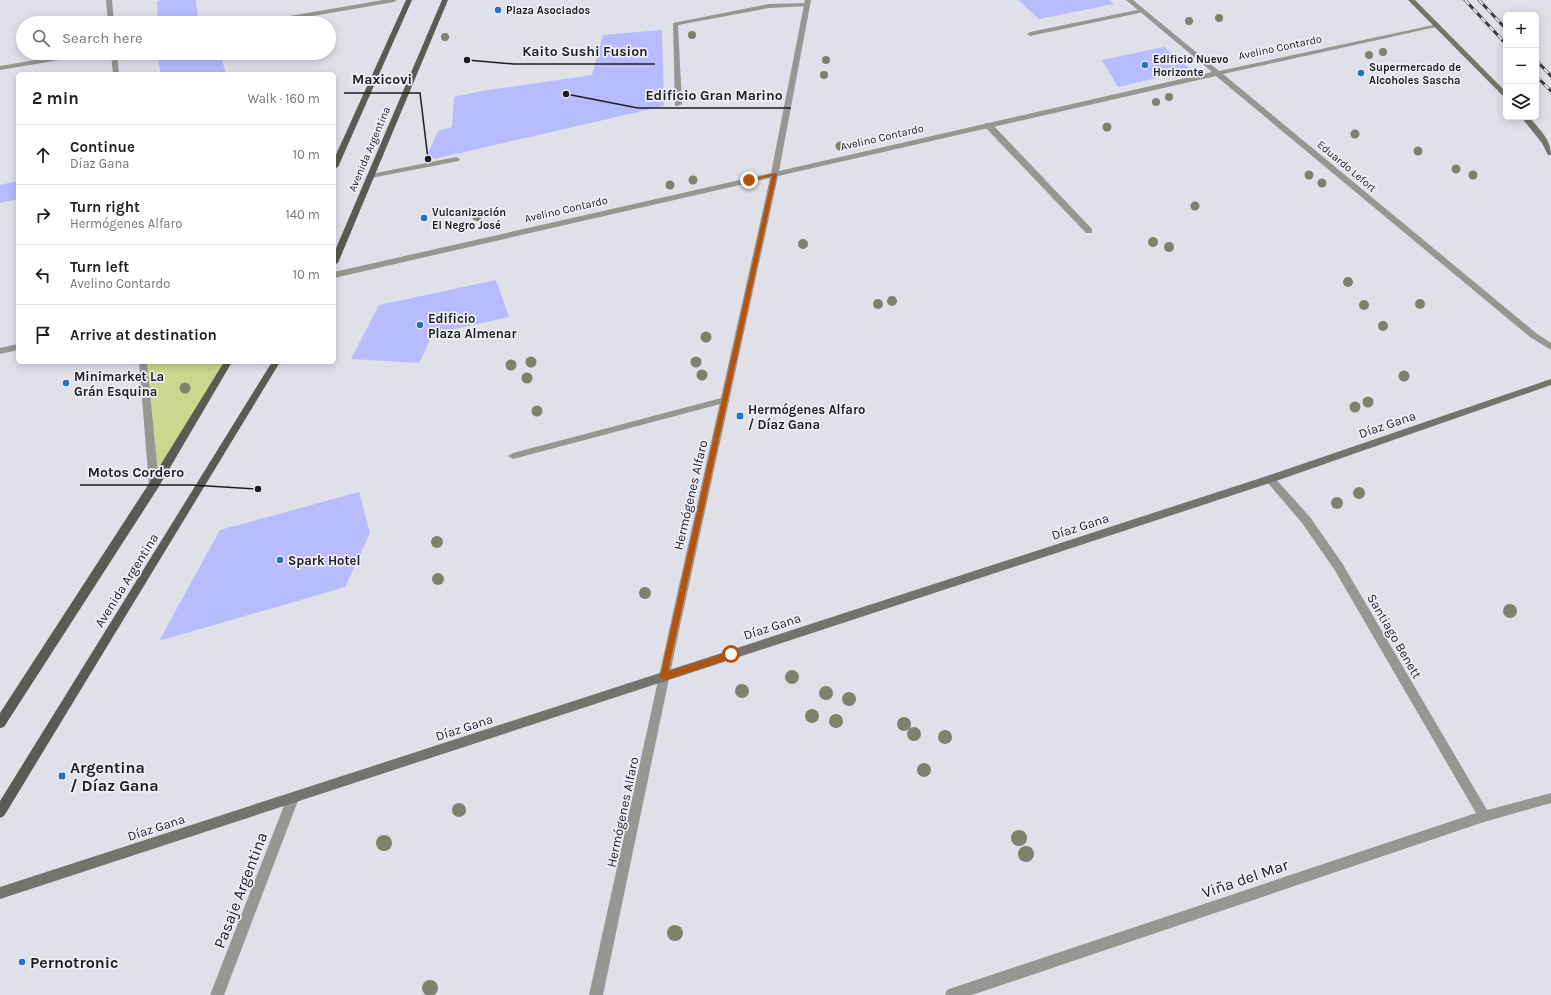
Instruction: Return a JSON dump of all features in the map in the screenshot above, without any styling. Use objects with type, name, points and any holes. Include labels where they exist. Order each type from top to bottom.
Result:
[{"type":"main road","name":"Avenida Argentina","points":[[336,163],[409,0]]},
{"type":"main road","name":"Avenida Argentina","points":[[336,258],[445,0]]},
{"type":"main road","points":[[0,723],[154,485],[227,364]]},
{"type":"main road","name":"Avenida Argentina","points":[[0,812],[275,364]]},
{"type":"street","points":[[109,0],[110,16]]},
{"type":"street","points":[[301,16],[394,0]]},
{"type":"street","name":"Eduardo Lefort","points":[[1129,0],[1533,335],[1551,346]]},
{"type":"street","points":[[1411,0],[1503,93]]},
{"type":"street","points":[[678,104],[675,24],[769,6],[808,3]]},
{"type":"street","name":"Hermógenes Alfaro","points":[[596,995],[664,677],[775,174],[808,3]]},
{"type":"street","points":[[1030,34],[1142,11]]},
{"type":"street","name":"Avelino Contardo","points":[[336,275],[988,125],[1436,25]]},
{"type":"street","points":[[0,68],[47,60]]},
{"type":"street","points":[[115,60],[116,72]]},
{"type":"street","points":[[1528,120],[1545,142],[1551,153]]},
{"type":"street","points":[[988,125],[1089,231]]},
{"type":"street","points":[[371,176],[456,159]]},
{"type":"street","points":[[0,351],[16,347]]},
{"type":"street","points":[[143,364],[154,485]]},
{"type":"street","name":"Díaz Gana","points":[[0,893],[1270,479],[1551,382]]},
{"type":"street","points":[[513,456],[725,400]]},
{"type":"street","name":"Santiago Benett","points":[[1270,479],[1306,520],[1338,566],[1484,816]]},
{"type":"street","name":"Pasaje Argentina","points":[[218,995],[293,798]]},
{"type":"street","name":"Viña del Mar","points":[[952,995],[1484,816],[1551,798]]},
{"type":"green space","points":[[143,364],[227,364],[154,485]]},
{"type":"building","points":[[196,0],[198,16],[158,16],[157,1]]},
{"type":"building","points":[[1018,0],[1109,0],[1114,4],[1039,19]]},
{"type":"building","points":[[662,30],[664,106],[425,161],[438,131],[452,127],[454,97],[482,91],[592,75],[603,35]]},
{"type":"building","name":"Edificio Nuevo Horizonte","points":[[1164,47],[1191,70],[1118,87],[1102,60]]},
{"type":"building","points":[[158,60],[222,60],[225,72],[161,72]]},
{"type":"building","points":[[16,181],[16,199],[0,203],[0,185]]},
{"type":"building","name":"Edificio Plaza Almenar","points":[[496,280],[509,317],[433,334],[419,363],[351,359],[379,305]]},
{"type":"building","name":"Spark Hotel","points":[[359,492],[370,533],[345,587],[159,641],[220,530]]},
{"type":"railway","points":[[1465,0],[1503,41]]},
{"type":"railway","points":[[1479,0],[1503,26]]},
{"type":"railway","points":[[1539,63],[1551,76]]},
{"type":"railway","points":[[1539,79],[1551,91]]},
{"type":"place","name":"Plaza Asociados","points":[[498,10]]},
{"type":"place","name":"Kaito Sushi Fusion","points":[[467,60]]},
{"type":"place","name":"Edificio Nuevo Horizonte","points":[[1145,65]]},
{"type":"place","name":"Supermercado de Alcoholes Sascha","points":[[1361,73]]},
{"type":"place","name":"Edificio Gran Marino","points":[[566,94]]},
{"type":"place","name":"Maxicovi","points":[[428,159]]},
{"type":"place","name":"Vulcanización El Negro José","points":[[424,218]]},
{"type":"place","name":"Edificio Plaza Almenar","points":[[420,325]]},
{"type":"place","name":"Minimarket La Grán Esquina","points":[[66,383]]},
{"type":"place","name":"Hermógenes Alfaro / Díaz Gana","points":[[740,416]]},
{"type":"place","name":"Motos Cordero","points":[[258,489]]},
{"type":"place","name":"Spark Hotel","points":[[280,560]]},
{"type":"place","name":"Argentina / Díaz Gana","points":[[62,776]]},
{"type":"place","name":"Pernotronic","points":[[22,962]]},
{"type":"route","points":[[731,654],[664,677],[775,174],[749,180]]}]
